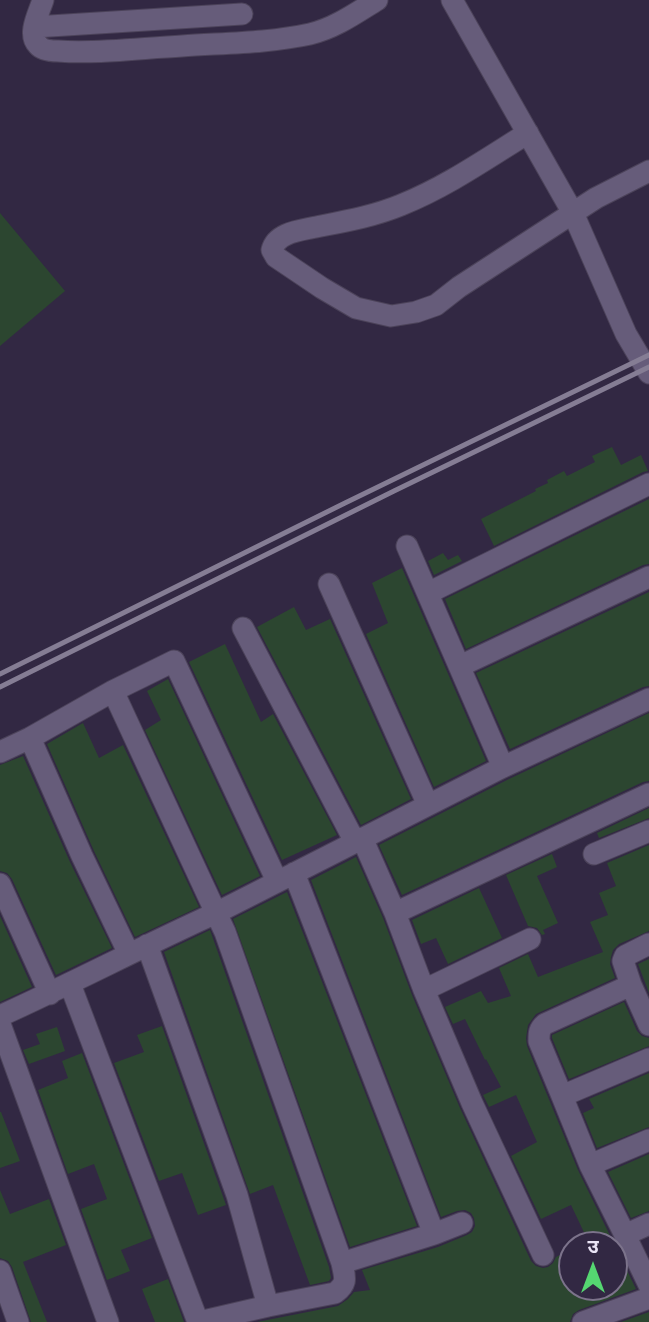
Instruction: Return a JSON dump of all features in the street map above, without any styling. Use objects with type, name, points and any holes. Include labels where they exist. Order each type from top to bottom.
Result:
[{"type":"street","points":[[43,0],[33,35],[36,44],[42,49],[58,51],[110,51],[282,39],[313,33],[347,20],[377,0]]},
{"type":"street","points":[[452,0],[573,213],[626,334],[649,373]]},
{"type":"street","points":[[34,27],[242,14]]},
{"type":"street","points":[[527,133],[449,182],[399,206],[279,237],[272,250],[276,257],[356,308],[391,316],[416,312],[436,305],[459,287],[596,198],[649,171]]},
{"type":"street","points":[[428,593],[649,484]]},
{"type":"street","points":[[407,546],[503,767]]},
{"type":"street","points":[[460,666],[649,577]]},
{"type":"street","points":[[329,584],[428,805]]},
{"type":"street","points":[[243,628],[395,912],[472,1103],[543,1255]]},
{"type":"street","points":[[0,751],[30,738],[113,691],[174,661],[286,877],[434,1234]]},
{"type":"street","points":[[70,984],[199,1322],[335,1293],[342,1288],[345,1280],[342,1263],[225,932],[113,691]]},
{"type":"street","points":[[0,1016],[216,912],[503,767],[649,699]]},
{"type":"street","points":[[30,738],[82,856],[138,949],[237,1195],[268,1306]]},
{"type":"street","points":[[395,912],[649,794]]},
{"type":"street","points":[[594,854],[649,831]]},
{"type":"street","points":[[0,884],[50,994]]},
{"type":"street","points":[[424,989],[530,939]]},
{"type":"street","points":[[649,944],[625,956],[623,961],[649,1025]]},
{"type":"street","points":[[623,1231],[590,1165],[539,1041],[539,1034],[541,1028],[631,985]]},
{"type":"street","points":[[0,1024],[108,1322]]},
{"type":"street","points":[[562,1096],[649,1059]]},
{"type":"street","points":[[590,1165],[649,1140]]},
{"type":"street","points":[[342,1263],[462,1223]]},
{"type":"street","points":[[628,1234],[649,1224]]},
{"type":"street","points":[[628,1241],[649,1285]]},
{"type":"street","points":[[0,1271],[18,1322]]},
{"type":"street","points":[[583,1322],[649,1298]]},
{"type":"building","points":[[0,213],[65,291],[0,346]]},
{"type":"building","points":[[612,447],[621,465],[641,455],[648,471],[494,546],[481,519],[536,491],[535,489],[548,483],[547,480],[564,471],[567,476],[595,462],[592,456]]},
{"type":"building","points":[[649,499],[649,564],[466,649],[445,599]]},
{"type":"building","points":[[443,553],[448,560],[458,555],[462,561],[434,575],[428,561]]},
{"type":"building","points":[[402,568],[486,761],[434,787],[366,634],[388,623],[372,583]]},
{"type":"building","points":[[649,592],[649,686],[510,749],[476,673]]},
{"type":"building","points":[[294,607],[306,630],[330,619],[411,799],[361,825],[257,627]]},
{"type":"building","points":[[225,644],[261,722],[273,714],[337,835],[282,860],[189,662]]},
{"type":"building","points":[[168,679],[260,876],[222,895],[145,730],[161,720],[147,691]]},
{"type":"building","points":[[649,713],[649,781],[402,895],[379,845],[509,779]]},
{"type":"building","points":[[83,723],[99,758],[123,745],[199,907],[135,937],[47,744]]},
{"type":"building","points":[[23,756],[112,948],[56,975],[12,879],[7,873],[0,871],[0,765]]},
{"type":"building","points":[[649,808],[649,818],[599,838],[597,833]]},
{"type":"building","points":[[649,845],[649,931],[619,944],[613,950],[610,964],[615,978],[536,1014],[528,1025],[526,1038],[578,1170],[608,1231],[583,1231],[571,1205],[541,1219],[511,1156],[537,1142],[516,1095],[489,1107],[483,1095],[501,1087],[465,1019],[453,1024],[445,1007],[481,991],[488,1003],[511,996],[499,968],[528,954],[538,977],[603,952],[590,922],[608,915],[599,893],[616,886],[607,863]]},
{"type":"building","points":[[552,854],[557,867],[537,876],[558,923],[543,930],[545,934],[542,935],[537,928],[528,926],[506,875]]},
{"type":"building","points":[[356,857],[460,1108],[531,1261],[543,1268],[553,1263],[558,1256],[558,1301],[603,1301],[579,1310],[573,1314],[570,1322],[257,1322],[338,1306],[354,1292],[370,1290],[362,1270],[438,1247],[467,1235],[475,1226],[471,1213],[465,1210],[441,1217],[311,880]]},
{"type":"building","points":[[479,888],[502,938],[448,964],[436,938],[421,944],[412,920]]},
{"type":"building","points":[[287,892],[417,1226],[350,1247],[233,919]]},
{"type":"building","points":[[0,916],[32,987],[0,1002]]},
{"type":"building","points":[[210,930],[329,1267],[329,1281],[310,1285],[273,1185],[250,1194],[164,952]]},
{"type":"building","points":[[649,959],[649,993],[638,964]]},
{"type":"building","points":[[624,1002],[637,1031],[649,1038],[649,1046],[569,1079],[552,1035]]},
{"type":"building","points":[[162,1026],[226,1205],[198,1215],[182,1173],[159,1181],[114,1063],[144,1052],[137,1035]]},
{"type":"building","points":[[57,1027],[65,1051],[29,1064],[23,1050],[40,1044],[36,1034]]},
{"type":"building","points":[[82,1053],[152,1238],[121,1250],[130,1271],[107,1280],[81,1209],[107,1199],[94,1164],[68,1174],[38,1090],[68,1078],[62,1061]]},
{"type":"building","points":[[649,1073],[649,1127],[597,1148],[583,1113],[594,1108],[589,1099]]},
{"type":"building","points":[[0,1112],[20,1161],[0,1168]]},
{"type":"building","points":[[649,1154],[649,1211],[631,1218],[608,1172]]},
{"type":"building","points":[[0,1190],[10,1214],[49,1199],[66,1245],[23,1262],[47,1322],[31,1322],[12,1267],[8,1261],[0,1258]]},
{"type":"building","points":[[628,1273],[636,1289],[628,1292]]},
{"type":"building","points":[[168,1279],[184,1322],[155,1322],[142,1289]]},
{"type":"building","points":[[649,1312],[649,1322],[621,1322]]},
{"type":"railway","points":[[0,674],[649,355]]},
{"type":"railway","points":[[0,687],[649,367]]}]
